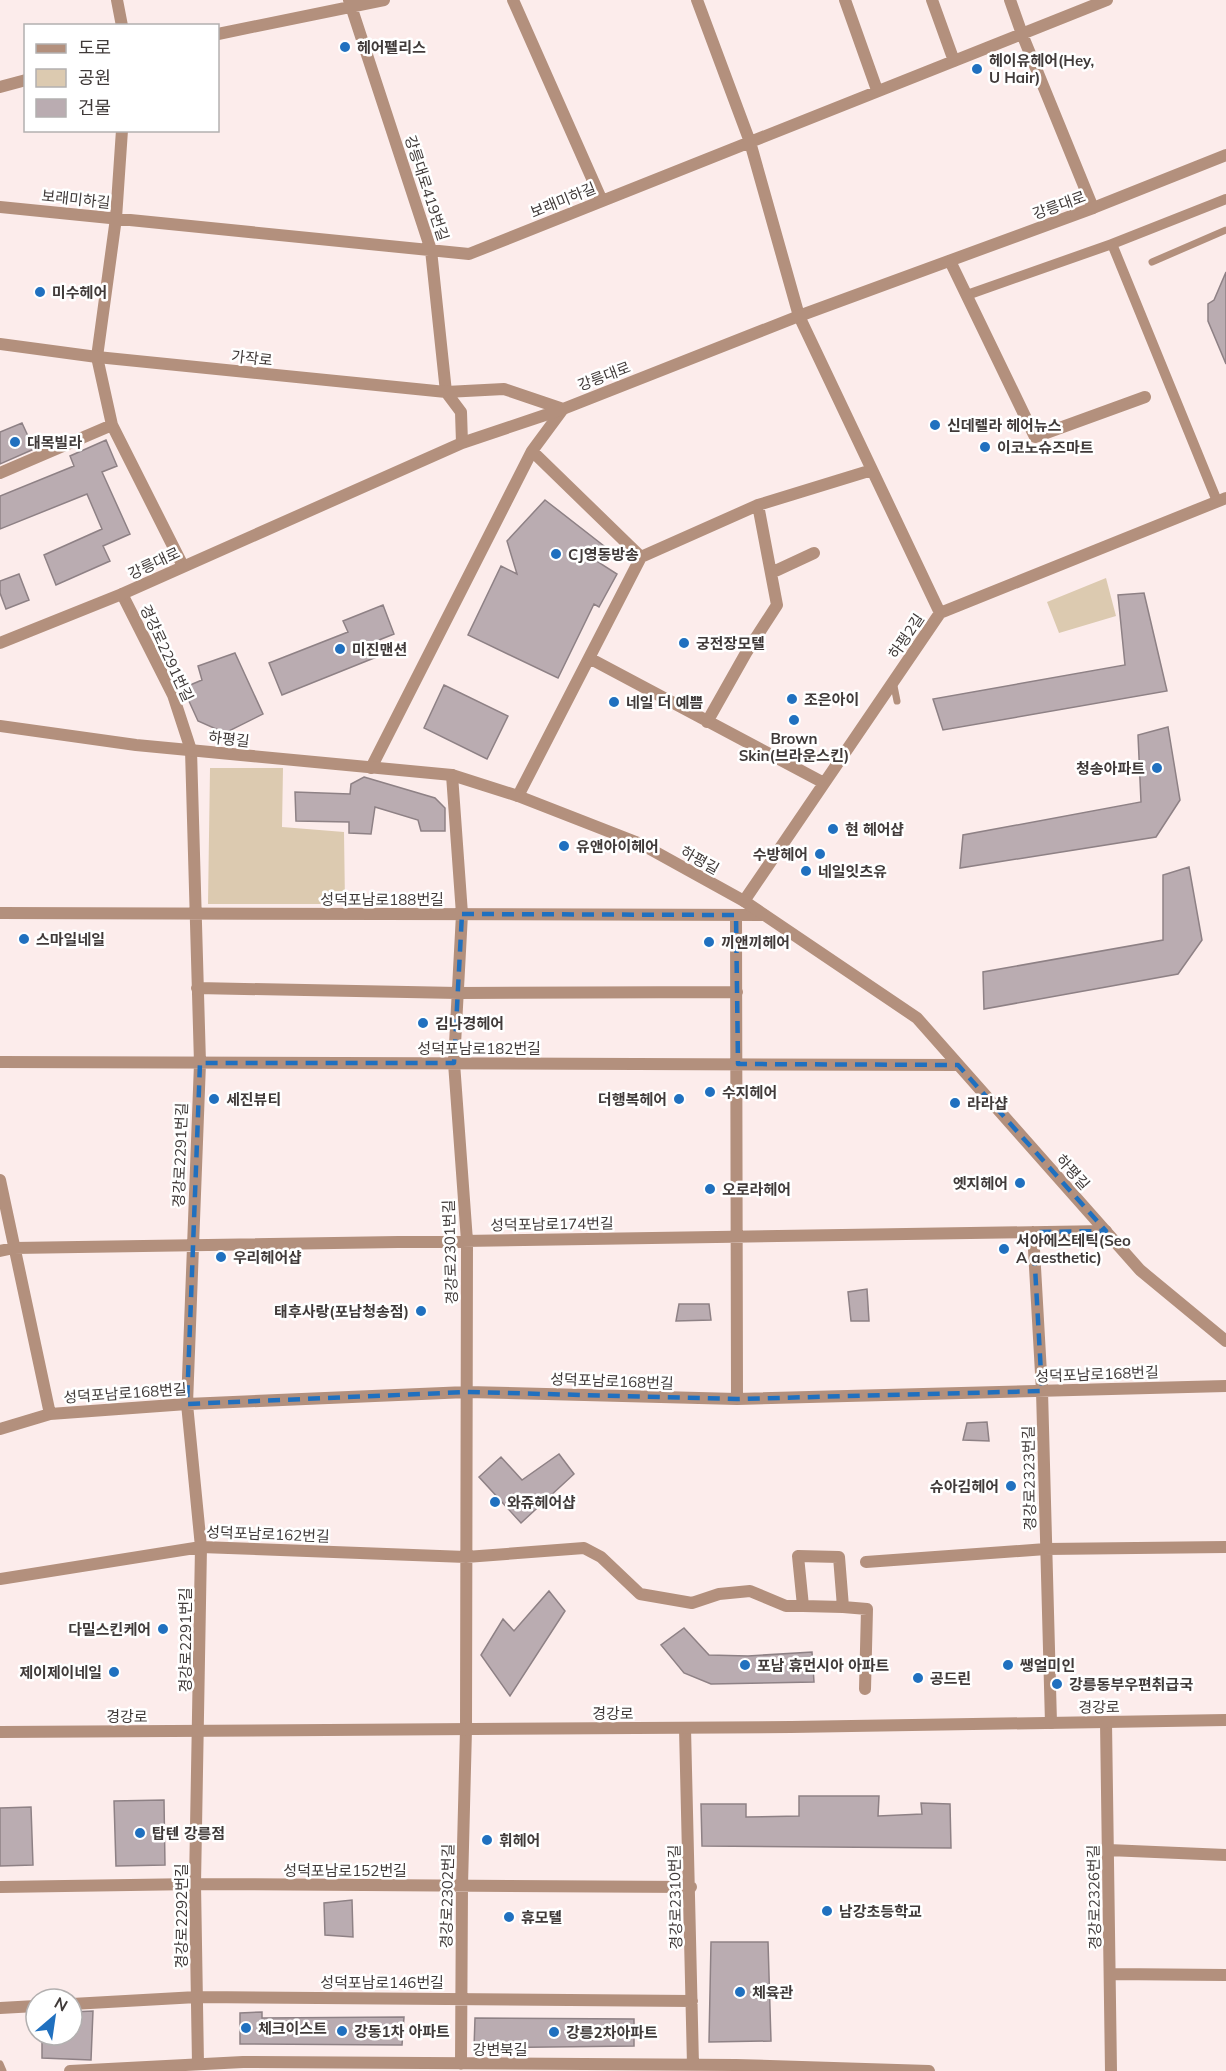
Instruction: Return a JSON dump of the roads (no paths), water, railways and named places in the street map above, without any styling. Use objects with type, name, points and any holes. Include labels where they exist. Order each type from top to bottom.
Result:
[{"type":"street","points":[[117,0],[122,24]]},
{"type":"street","points":[[219,34],[351,4],[384,0]]},
{"type":"street","points":[[513,0],[602,201]]},
{"type":"street","points":[[697,0],[750,142],[799,316],[940,612]]},
{"type":"street","points":[[845,0],[877,90]]},
{"type":"street","points":[[932,0],[954,61]]},
{"type":"street","points":[[1011,0],[1022,34],[1093,208]]},
{"type":"street","name":"보래미하길","points":[[0,207],[469,254],[1107,0]]},
{"type":"street","name":"강릉대로419번길","points":[[351,4],[431,250],[446,392]]},
{"type":"street","points":[[0,87],[24,81]]},
{"type":"street","points":[[122,132],[116,218],[97,357],[112,425],[183,566]]},
{"type":"street","name":"강릉대로","points":[[0,643],[122,594],[462,443],[563,409],[799,316],[1093,208],[1226,155]]},
{"type":"street","points":[[967,295],[1112,244],[1226,199]]},
{"type":"street","points":[[1112,244],[1221,499]]},
{"type":"street","points":[[950,261],[1035,437],[1145,397]]},
{"type":"street","name":"가작로","points":[[0,344],[97,357],[446,392],[504,389],[563,409]]},
{"type":"street","points":[[446,392],[461,412],[462,443]]},
{"type":"street","points":[[371,768],[532,451],[563,409]]},
{"type":"street","points":[[0,473],[112,425]]},
{"type":"street","points":[[532,451],[641,557]]},
{"type":"street","points":[[518,796],[641,557],[758,505],[872,470]]},
{"type":"street","name":"하평2길","points":[[744,901],[940,612],[1221,499]]},
{"type":"street","points":[[706,722],[777,605],[758,505]]},
{"type":"street","points":[[771,573],[813,553]]},
{"type":"street","name":"경강로2291번길","points":[[122,594],[173,695],[191,750],[200,1063],[186,1404],[201,1546],[200,1731]]},
{"type":"street","points":[[589,658],[824,783]]},
{"type":"street","name":"하평길","points":[[0,726],[191,750],[452,775],[518,796],[641,844],[744,901],[917,1018],[1140,1270],[1226,1341]]},
{"type":"street","name":"경강로2301번길","points":[[452,775],[462,914],[454,1063],[467,1241],[466,1729]]},
{"type":"street","name":"성덕포남로188번길","points":[[0,913],[764,915]]},
{"type":"street","points":[[736,915],[737,1399]]},
{"type":"street","points":[[197,988],[458,993],[737,992]]},
{"type":"street","name":"성덕포남로182번길","points":[[0,1062],[958,1065]]},
{"type":"street","points":[[0,1180],[50,1413]]},
{"type":"street","name":"성덕포남로174번길","points":[[0,1251],[14,1248],[1106,1231]]},
{"type":"street","name":"경강로2323번길","points":[[1033,1232],[1042,1391],[1051,1723]]},
{"type":"street","name":"성덕포남로168번길","points":[[0,1429],[50,1413],[186,1404],[467,1392],[737,1399],[1226,1386]]},
{"type":"street","name":"성덕포남로162번길","points":[[0,1579],[201,1546],[466,1557],[584,1548],[601,1557],[640,1594],[692,1603],[719,1594],[750,1591],[786,1606],[867,1609],[865,1689]]},
{"type":"street","points":[[866,1562],[1046,1549],[1226,1547]]},
{"type":"street","points":[[803,1606],[798,1556],[839,1557],[843,1607]]},
{"type":"street","name":"경강로","points":[[0,1732],[685,1728],[1226,1720]]},
{"type":"street","name":"경강로2326번길","points":[[1106,1722],[1112,2071]]},
{"type":"street","name":"경강로2310번길","points":[[685,1728],[691,1887],[693,2065]]},
{"type":"street","name":"경강로2302번길","points":[[461,2064],[466,1729]]},
{"type":"street","name":"경강로2292번길","points":[[198,2064],[195,1884],[200,1731]]},
{"type":"street","points":[[1108,1850],[1226,1855]]},
{"type":"street","name":"성덕포남로152번길","points":[[0,1887],[195,1884],[691,1887]]},
{"type":"street","points":[[1110,1974],[1226,1975]]},
{"type":"street","name":"성덕포남로146번길","points":[[84,2003],[197,1997],[692,2001]]},
{"type":"street","points":[[0,2008],[24,2007]]},
{"type":"street","name":"강변북길","points":[[70,2071],[243,2062],[693,2065],[929,2071]]},
{"type":"lane","points":[[1152,262],[1226,230]]},
{"type":"lane","points":[[893,681],[897,701]]},
{"type":"lane","points":[[0,2064],[3,2071]]},
{"type":"place","name":"헤어펠리스","points":[[345,47]]},
{"type":"place","name":"헤이유헤어(Hey, U Hair)","points":[[977,69]]},
{"type":"place","name":"미수헤어","points":[[40,292]]},
{"type":"place","name":"신데렐라 헤어뉴스","points":[[935,425]]},
{"type":"place","name":"대목빌라","points":[[15,442]]},
{"type":"place","name":"이코노슈즈마트","points":[[985,447]]},
{"type":"place","name":"CJ영동방송","points":[[556,554]]},
{"type":"place","name":"궁전장모텔","points":[[684,643]]},
{"type":"place","name":"미진맨션","points":[[340,649]]},
{"type":"place","name":"조은아이","points":[[792,699]]},
{"type":"place","name":"네일 더 예쁨","points":[[614,702]]},
{"type":"place","name":"Brown Skin(브라운스킨)","points":[[794,720]]},
{"type":"place","name":"청송아파트","points":[[1157,768]]},
{"type":"place","name":"현 헤어샵","points":[[833,829]]},
{"type":"place","name":"유앤아이헤어","points":[[564,846]]},
{"type":"place","name":"수방헤어","points":[[820,854]]},
{"type":"place","name":"네일잇츠유","points":[[806,871]]},
{"type":"place","name":"스마일네일","points":[[24,939]]},
{"type":"place","name":"끼앤끼헤어","points":[[709,942]]},
{"type":"place","name":"김나경헤어","points":[[423,1023]]},
{"type":"place","name":"수지헤어","points":[[710,1092]]},
{"type":"place","name":"세진뷰티","points":[[214,1099]]},
{"type":"place","name":"더행복헤어","points":[[679,1099]]},
{"type":"place","name":"라라샵","points":[[955,1103]]},
{"type":"place","name":"엣지헤어","points":[[1020,1183]]},
{"type":"place","name":"오로라헤어","points":[[710,1189]]},
{"type":"place","name":"서아에스테틱(Seo A aesthetic)","points":[[1004,1249]]},
{"type":"place","name":"우리헤어샵","points":[[221,1257]]},
{"type":"place","name":"태후사랑(포남청송점)","points":[[421,1311]]},
{"type":"place","name":"슈아김헤어","points":[[1011,1486]]},
{"type":"place","name":"와쥬헤어샵","points":[[495,1502]]},
{"type":"place","name":"다밀스킨케어","points":[[163,1629]]},
{"type":"place","name":"포남 휴먼시아 아파트","points":[[745,1665]]},
{"type":"place","name":"쌩얼미인","points":[[1008,1665]]},
{"type":"place","name":"제이제이네일","points":[[114,1672]]},
{"type":"place","name":"공드린","points":[[918,1678]]},
{"type":"place","name":"강릉동부우편취급국","points":[[1057,1684]]},
{"type":"place","name":"탑텐 강릉점","points":[[140,1833]]},
{"type":"place","name":"휘헤어","points":[[487,1840]]},
{"type":"place","name":"남강초등학교","points":[[827,1911]]},
{"type":"place","name":"휴모텔","points":[[509,1917]]},
{"type":"place","name":"체육관","points":[[740,1992]]},
{"type":"place","name":"체크이스트","points":[[246,2028]]},
{"type":"place","name":"강동1차 아파트","points":[[342,2031]]},
{"type":"place","name":"강릉2차아파트","points":[[554,2032]]}]
